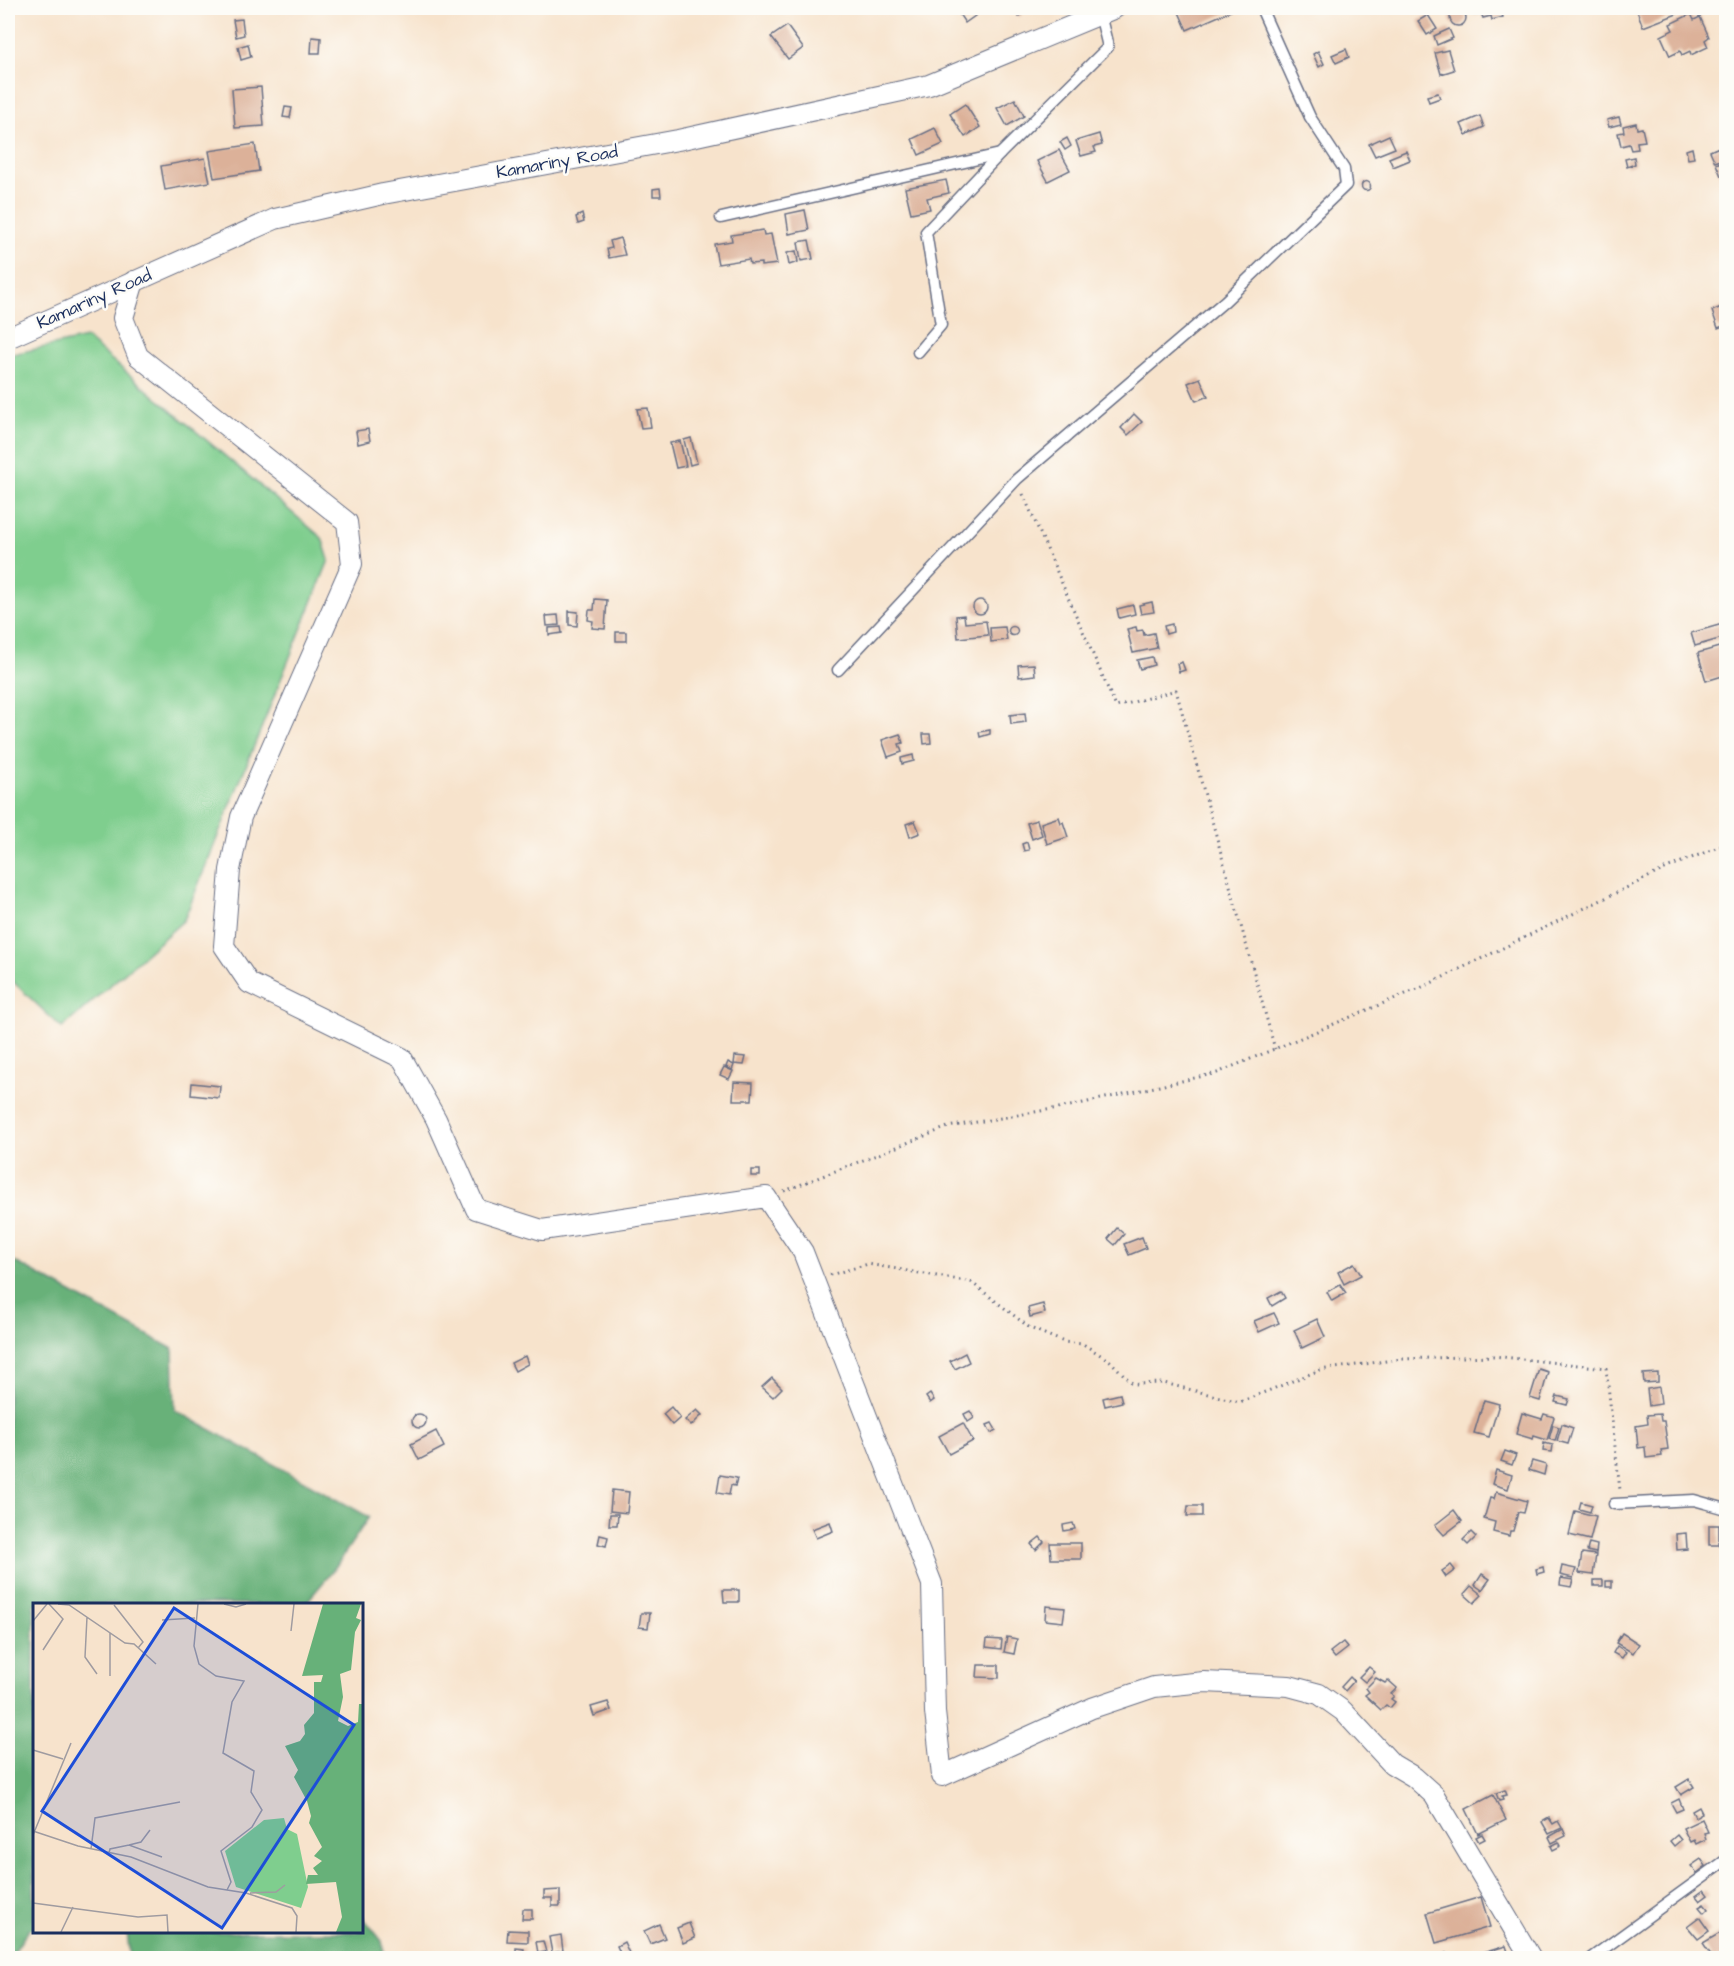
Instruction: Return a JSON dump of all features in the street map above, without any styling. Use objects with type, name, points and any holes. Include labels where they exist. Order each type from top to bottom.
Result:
[{"type":"street","name":"Kamariny Road","points":[[8,338],[275,219],[383,194],[678,140],[929,85],[1107,10]]},
{"type":"street","points":[[134,281],[123,318],[138,356],[347,522],[352,564],[241,817],[230,870],[224,946],[249,983],[402,1058],[436,1119],[476,1209],[542,1230],[766,1197],[803,1252],[932,1584],[935,1712],[942,1776],[1092,1708],[1154,1688],[1214,1683],[1289,1686],[1319,1694],[1343,1711],[1392,1764],[1414,1777],[1434,1795],[1531,1959]]},
{"type":"lane","points":[[838,670],[1017,479],[1225,301],[1346,185],[1344,169],[1310,117],[1261,8]]},
{"type":"lane","points":[[918,352],[941,325],[926,232],[1000,154],[1108,47],[1107,10]]},
{"type":"lane","points":[[721,218],[1000,154]]},
{"type":"lane","points":[[1618,1504],[1694,1500],[1726,1509]]},
{"type":"lane","points":[[1591,1959],[1726,1860]]},
{"type":"path","points":[[1017,479],[1116,707],[1176,690],[1275,1049]]},
{"type":"path","points":[[766,1197],[948,1127],[1070,1106],[1217,1073],[1427,985],[1669,867],[1726,844]]},
{"type":"path","points":[[814,1279],[868,1264],[971,1282],[1030,1328],[1064,1342],[1083,1344],[1110,1361],[1133,1384],[1175,1385],[1240,1401],[1320,1370],[1401,1359],[1493,1356],[1606,1368],[1618,1504]]},
{"type":"green space","points":[[86,338],[322,538],[329,560],[184,920],[62,1028],[8,977],[8,355]]},
{"type":"green space","points":[[8,1258],[173,1349],[175,1410],[369,1517],[332,1572],[306,1603],[33,1603],[33,1928],[29,1929],[8,1958]]},
{"type":"green space","points":[[363,1917],[382,1941],[385,1958],[130,1958],[127,1933],[363,1933]]},
{"type":"building","points":[[955,8],[976,8],[979,13],[965,23]]},
{"type":"building","points":[[1016,8],[1022,14],[1019,17],[1013,11]]},
{"type":"building","points":[[1184,8],[1235,9],[1187,30],[1178,10]]},
{"type":"building","points":[[1473,8],[1500,8],[1503,17],[1492,20],[1491,16],[1483,18],[1481,13],[1475,15]]},
{"type":"building","points":[[1636,8],[1675,8],[1677,14],[1643,27]]},
{"type":"building","points":[[1455,10],[1461,10],[1466,18],[1464,24],[1455,26],[1450,21],[1450,15]]},
{"type":"building","points":[[1691,14],[1694,20],[1700,17],[1709,37],[1705,40],[1708,47],[1691,55],[1690,51],[1682,55],[1680,51],[1670,56],[1661,36],[1673,30],[1670,24]]},
{"type":"building","points":[[1428,15],[1437,29],[1427,35],[1418,21]]},
{"type":"building","points":[[242,19],[244,35],[236,37],[233,20]]},
{"type":"building","points":[[787,26],[803,48],[788,59],[771,37]]},
{"type":"building","points":[[1449,29],[1453,38],[1437,45],[1434,36]]},
{"type":"building","points":[[312,37],[321,38],[320,53],[311,53]]},
{"type":"building","points":[[248,44],[251,57],[241,60],[238,47]]},
{"type":"building","points":[[1346,49],[1349,57],[1336,63],[1332,55]]},
{"type":"building","points":[[1448,50],[1454,70],[1441,74],[1435,53]]},
{"type":"building","points":[[1318,51],[1324,64],[1319,67],[1313,54]]},
{"type":"building","points":[[261,87],[264,126],[235,128],[232,89]]},
{"type":"building","points":[[1438,93],[1440,98],[1429,102],[1427,96]]},
{"type":"building","points":[[1015,99],[1024,116],[1007,126],[997,108]]},
{"type":"building","points":[[965,104],[980,127],[965,137],[950,114]]},
{"type":"building","points":[[285,107],[292,108],[290,118],[283,117]]},
{"type":"building","points":[[1480,116],[1484,127],[1466,135],[1461,124]]},
{"type":"building","points":[[1619,117],[1621,124],[1609,127],[1607,120]]},
{"type":"building","points":[[1636,123],[1637,129],[1642,128],[1645,141],[1637,142],[1638,149],[1631,150],[1629,144],[1621,146],[1618,133],[1624,132],[1623,126]]},
{"type":"building","points":[[935,128],[943,144],[919,155],[912,139]]},
{"type":"building","points":[[1099,134],[1102,145],[1094,147],[1096,152],[1081,156],[1076,141]]},
{"type":"building","points":[[1389,135],[1395,148],[1375,156],[1369,144]]},
{"type":"building","points":[[1067,138],[1071,146],[1065,150],[1060,142]]},
{"type":"building","points":[[255,144],[259,171],[214,178],[209,151]]},
{"type":"building","points":[[1726,144],[1726,158],[1715,162],[1710,151]]},
{"type":"building","points":[[1692,148],[1694,158],[1688,159],[1686,150]]},
{"type":"building","points":[[1059,150],[1070,170],[1048,181],[1037,161]]},
{"type":"building","points":[[1406,151],[1410,160],[1393,167],[1389,158]]},
{"type":"building","points":[[1634,157],[1635,164],[1627,167],[1625,159]]},
{"type":"building","points":[[205,158],[210,182],[165,190],[161,166]]},
{"type":"building","points":[[1726,160],[1726,174],[1721,176],[1716,164]]},
{"type":"building","points":[[946,180],[949,193],[927,198],[930,209],[911,213],[905,188]]},
{"type":"building","points":[[1366,181],[1371,186],[1366,191],[1361,186]]},
{"type":"building","points":[[660,188],[661,196],[653,196],[653,189]]},
{"type":"building","points":[[805,210],[809,230],[789,234],[786,214]]},
{"type":"building","points":[[582,214],[584,222],[578,224],[576,217]]},
{"type":"building","points":[[763,230],[764,235],[771,234],[777,264],[761,266],[761,263],[750,264],[749,259],[718,264],[714,244],[732,241],[731,235]]},
{"type":"building","points":[[620,238],[625,255],[609,258],[607,249],[612,248],[610,241]]},
{"type":"building","points":[[809,240],[813,259],[801,261],[798,242]]},
{"type":"building","points":[[796,251],[798,262],[789,265],[787,253]]},
{"type":"building","points":[[1726,305],[1726,325],[1718,328],[1712,311]]},
{"type":"building","points":[[1200,378],[1208,396],[1196,401],[1188,383]]},
{"type":"building","points":[[648,408],[651,427],[641,428],[637,409]]},
{"type":"building","points":[[1134,414],[1142,422],[1128,435],[1121,428]]},
{"type":"building","points":[[368,429],[370,441],[358,444],[356,431]]},
{"type":"building","points":[[691,438],[697,463],[690,465],[684,440]]},
{"type":"building","points":[[680,441],[686,466],[676,468],[670,443]]},
{"type":"building","points":[[595,599],[607,600],[605,629],[592,628],[593,621],[588,620],[589,610],[594,610]]},
{"type":"building","points":[[977,600],[983,600],[987,607],[983,614],[977,614],[973,610],[973,604]]},
{"type":"building","points":[[1152,602],[1154,612],[1141,614],[1139,605]]},
{"type":"building","points":[[1133,605],[1135,614],[1119,618],[1117,609]]},
{"type":"building","points":[[569,611],[578,612],[577,626],[569,625]]},
{"type":"building","points":[[558,615],[559,625],[547,626],[546,616]]},
{"type":"building","points":[[964,615],[965,623],[986,621],[988,635],[958,638],[956,616]]},
{"type":"building","points":[[1726,623],[1726,637],[1695,646],[1691,633]]},
{"type":"building","points":[[1172,624],[1173,632],[1166,634],[1164,626]]},
{"type":"building","points":[[1013,626],[1018,631],[1013,636],[1008,631]]},
{"type":"building","points":[[561,627],[562,633],[549,635],[549,628]]},
{"type":"building","points":[[1005,627],[1007,640],[991,642],[990,628]]},
{"type":"building","points":[[1136,627],[1137,631],[1143,630],[1144,635],[1154,633],[1157,648],[1133,653],[1127,629]]},
{"type":"building","points":[[616,632],[626,632],[626,641],[616,641]]},
{"type":"building","points":[[1726,645],[1726,675],[1706,681],[1698,653]]},
{"type":"building","points":[[1152,657],[1154,665],[1140,669],[1137,660]]},
{"type":"building","points":[[1182,662],[1185,670],[1179,672],[1177,664]]},
{"type":"building","points":[[1034,664],[1035,675],[1019,677],[1018,665]]},
{"type":"building","points":[[1025,713],[1026,722],[1011,724],[1010,715]]},
{"type":"building","points":[[990,730],[990,734],[980,737],[979,732]]},
{"type":"building","points":[[900,734],[903,743],[899,744],[902,752],[888,757],[882,740]]},
{"type":"building","points":[[923,734],[930,734],[931,743],[924,744]]},
{"type":"building","points":[[913,755],[914,761],[902,764],[901,758]]},
{"type":"building","points":[[1059,817],[1068,837],[1047,844],[1041,823]]},
{"type":"building","points":[[1037,820],[1042,835],[1032,839],[1027,823]]},
{"type":"building","points":[[915,821],[920,833],[910,837],[906,824]]},
{"type":"building","points":[[1027,842],[1029,850],[1024,851],[1022,844]]},
{"type":"building","points":[[735,1056],[746,1057],[744,1065],[734,1064]]},
{"type":"building","points":[[728,1062],[734,1065],[732,1070],[726,1067]]},
{"type":"building","points":[[724,1067],[733,1071],[729,1079],[720,1075]]},
{"type":"building","points":[[734,1082],[753,1083],[752,1100],[733,1100]]},
{"type":"building","points":[[192,1083],[220,1086],[219,1098],[191,1095]]},
{"type":"building","points":[[751,1170],[760,1170],[760,1176],[751,1176]]},
{"type":"building","points":[[1117,1228],[1124,1234],[1115,1245],[1108,1239]]},
{"type":"building","points":[[1142,1237],[1146,1248],[1129,1255],[1124,1244]]},
{"type":"building","points":[[1354,1263],[1361,1275],[1344,1284],[1338,1272]]},
{"type":"building","points":[[1340,1284],[1346,1293],[1332,1301],[1327,1292]]},
{"type":"building","points":[[1281,1291],[1285,1298],[1272,1306],[1268,1298]]},
{"type":"building","points":[[1043,1304],[1045,1313],[1030,1317],[1028,1308]]},
{"type":"building","points":[[1274,1313],[1279,1323],[1259,1332],[1254,1321]]},
{"type":"building","points":[[1317,1319],[1325,1337],[1302,1348],[1294,1330]]},
{"type":"building","points":[[965,1353],[969,1362],[955,1369],[950,1361]]},
{"type":"building","points":[[525,1356],[528,1364],[515,1371],[511,1363]]},
{"type":"building","points":[[1539,1369],[1548,1372],[1540,1401],[1530,1398]]},
{"type":"building","points":[[1658,1373],[1658,1382],[1644,1383],[1643,1374]]},
{"type":"building","points":[[772,1378],[782,1388],[773,1397],[762,1387]]},
{"type":"building","points":[[1659,1387],[1661,1404],[1649,1406],[1647,1389]]},
{"type":"building","points":[[930,1394],[934,1400],[930,1403],[926,1397]]},
{"type":"building","points":[[1120,1394],[1122,1402],[1105,1406],[1103,1398]]},
{"type":"building","points":[[1557,1396],[1569,1399],[1567,1405],[1555,1402]]},
{"type":"building","points":[[1484,1400],[1499,1404],[1489,1437],[1474,1433]]},
{"type":"building","points":[[671,1407],[680,1418],[672,1425],[663,1414]]},
{"type":"building","points":[[697,1410],[702,1415],[691,1426],[685,1420]]},
{"type":"building","points":[[970,1411],[974,1418],[968,1422],[964,1414]]},
{"type":"building","points":[[1522,1413],[1542,1419],[1544,1414],[1554,1417],[1547,1440],[1516,1434]]},
{"type":"building","points":[[419,1414],[424,1416],[426,1421],[424,1426],[419,1428],[414,1426],[412,1421],[414,1416]]},
{"type":"building","points":[[1660,1414],[1661,1421],[1664,1421],[1668,1449],[1661,1450],[1662,1456],[1646,1458],[1645,1447],[1638,1448],[1636,1426],[1648,1424],[1647,1415]]},
{"type":"building","points":[[963,1423],[973,1441],[949,1454],[939,1436]]},
{"type":"building","points":[[992,1423],[996,1430],[991,1433],[987,1425]]},
{"type":"building","points":[[1562,1424],[1573,1428],[1568,1444],[1557,1441]]},
{"type":"building","points":[[1553,1425],[1559,1427],[1555,1441],[1549,1439]]},
{"type":"building","points":[[436,1431],[444,1447],[419,1460],[411,1444]]},
{"type":"building","points":[[1544,1443],[1553,1445],[1552,1452],[1543,1451]]},
{"type":"building","points":[[1505,1451],[1516,1455],[1512,1465],[1501,1461]]},
{"type":"building","points":[[1532,1461],[1546,1465],[1544,1475],[1529,1470]]},
{"type":"building","points":[[1496,1470],[1512,1475],[1508,1489],[1492,1484]]},
{"type":"building","points":[[720,1475],[737,1478],[735,1486],[731,1485],[729,1495],[717,1493]]},
{"type":"building","points":[[612,1490],[629,1492],[627,1513],[610,1511]]},
{"type":"building","points":[[1496,1492],[1527,1501],[1524,1513],[1518,1512],[1513,1531],[1510,1531],[1509,1536],[1493,1532],[1495,1522],[1484,1519],[1490,1498],[1494,1499]]},
{"type":"building","points":[[1581,1502],[1592,1505],[1590,1512],[1579,1509]]},
{"type":"building","points":[[1188,1506],[1202,1506],[1202,1516],[1187,1516]]},
{"type":"building","points":[[1454,1510],[1462,1521],[1444,1535],[1435,1525]]},
{"type":"building","points":[[1575,1511],[1596,1516],[1590,1540],[1569,1535]]},
{"type":"building","points":[[610,1514],[618,1514],[617,1525],[609,1525]]},
{"type":"building","points":[[830,1522],[833,1531],[816,1538],[812,1529]]},
{"type":"building","points":[[1073,1523],[1075,1529],[1064,1531],[1063,1525]]},
{"type":"building","points":[[1709,1525],[1719,1525],[1719,1545],[1709,1545]]},
{"type":"building","points":[[1471,1532],[1476,1537],[1468,1545],[1463,1540]]},
{"type":"building","points":[[1686,1533],[1687,1549],[1677,1550],[1676,1534]]},
{"type":"building","points":[[600,1535],[608,1537],[606,1546],[598,1544]]},
{"type":"building","points":[[1040,1537],[1044,1542],[1036,1550],[1031,1544]]},
{"type":"building","points":[[1050,1543],[1081,1543],[1081,1559],[1051,1559]]},
{"type":"building","points":[[1589,1543],[1597,1545],[1596,1553],[1587,1551]]},
{"type":"building","points":[[1582,1553],[1596,1555],[1593,1575],[1579,1573]]},
{"type":"building","points":[[1451,1565],[1455,1570],[1446,1577],[1442,1571]]},
{"type":"building","points":[[1562,1566],[1576,1569],[1573,1578],[1560,1575]]},
{"type":"building","points":[[1543,1567],[1544,1572],[1537,1574],[1536,1569]]},
{"type":"building","points":[[1482,1574],[1490,1579],[1482,1590],[1475,1585]]},
{"type":"building","points":[[1561,1578],[1573,1580],[1571,1587],[1560,1585]]},
{"type":"building","points":[[1594,1580],[1603,1580],[1603,1586],[1594,1586]]},
{"type":"building","points":[[1606,1581],[1612,1581],[1612,1587],[1606,1587]]},
{"type":"building","points":[[1471,1586],[1482,1595],[1474,1603],[1464,1594]]},
{"type":"building","points":[[723,1590],[739,1590],[739,1602],[724,1602]]},
{"type":"building","points":[[1046,1606],[1065,1608],[1063,1622],[1045,1620]]},
{"type":"building","points":[[641,1613],[650,1613],[648,1628],[639,1627]]},
{"type":"building","points":[[1622,1633],[1639,1644],[1633,1653],[1616,1643]]},
{"type":"building","points":[[1007,1637],[1017,1639],[1014,1654],[1004,1652]]},
{"type":"building","points":[[987,1639],[1002,1640],[1001,1649],[986,1647]]},
{"type":"building","points":[[1343,1642],[1348,1648],[1335,1658],[1330,1652]]},
{"type":"building","points":[[1617,1646],[1626,1652],[1622,1658],[1613,1653]]},
{"type":"building","points":[[978,1665],[999,1665],[999,1678],[977,1677]]},
{"type":"building","points":[[1369,1667],[1375,1672],[1365,1682],[1359,1677]]},
{"type":"building","points":[[1350,1677],[1354,1681],[1345,1691],[1341,1687]]},
{"type":"building","points":[[1376,1678],[1385,1683],[1388,1680],[1397,1688],[1391,1694],[1394,1696],[1391,1699],[1395,1702],[1390,1708],[1386,1705],[1381,1710],[1365,1695],[1369,1692],[1366,1688]]},
{"type":"building","points":[[608,1702],[611,1710],[594,1716],[591,1707]]},
{"type":"building","points":[[1689,1779],[1694,1787],[1681,1795],[1676,1787]]},
{"type":"building","points":[[1505,1790],[1507,1795],[1502,1796],[1503,1800],[1499,1801],[1496,1793]]},
{"type":"building","points":[[1493,1795],[1506,1820],[1478,1834],[1466,1809]]},
{"type":"building","points":[[1679,1799],[1683,1809],[1676,1812],[1671,1803]]},
{"type":"building","points":[[1699,1807],[1702,1813],[1695,1817],[1692,1811]]},
{"type":"building","points":[[1549,1818],[1553,1824],[1558,1821],[1562,1828],[1549,1834],[1542,1822]]},
{"type":"building","points":[[1702,1819],[1708,1832],[1704,1833],[1706,1839],[1696,1844],[1694,1840],[1690,1842],[1683,1828]]},
{"type":"building","points":[[1563,1829],[1566,1836],[1552,1843],[1549,1837]]},
{"type":"building","points":[[1482,1834],[1485,1839],[1479,1842],[1476,1837]]},
{"type":"building","points":[[1677,1835],[1681,1840],[1674,1846],[1670,1841]]},
{"type":"building","points":[[1559,1842],[1561,1846],[1553,1850],[1551,1846]]},
{"type":"building","points":[[1701,1859],[1706,1866],[1697,1873],[1691,1866]]},
{"type":"building","points":[[560,1890],[560,1906],[552,1906],[552,1898],[544,1898],[544,1891]]},
{"type":"building","points":[[1704,1890],[1708,1895],[1700,1901],[1696,1896]]},
{"type":"building","points":[[1481,1897],[1490,1927],[1436,1943],[1427,1913]]},
{"type":"building","points":[[1704,1904],[1708,1909],[1704,1913],[1699,1907]]},
{"type":"building","points":[[523,1909],[532,1909],[532,1919],[522,1919]]},
{"type":"building","points":[[1699,1917],[1709,1931],[1698,1939],[1687,1926]]},
{"type":"building","points":[[689,1923],[695,1938],[683,1943],[677,1928]]},
{"type":"building","points":[[659,1924],[665,1938],[650,1944],[644,1931]]},
{"type":"building","points":[[508,1930],[528,1931],[528,1942],[507,1941]]},
{"type":"building","points":[[1720,1933],[1726,1944],[1724,1946],[1726,1958],[1713,1958],[1703,1943]]},
{"type":"building","points":[[561,1935],[563,1951],[552,1953],[549,1937]]},
{"type":"building","points":[[543,1941],[546,1952],[538,1953],[536,1942]]},
{"type":"building","points":[[624,1942],[629,1953],[622,1957],[617,1946]]},
{"type":"building","points":[[1506,1946],[1510,1958],[1466,1958]]},
{"type":"building","points":[[516,1948],[524,1949],[523,1955],[516,1955]]},
{"type":"building","points":[[1446,1953],[1448,1958],[1436,1958],[1436,1957]]}]
